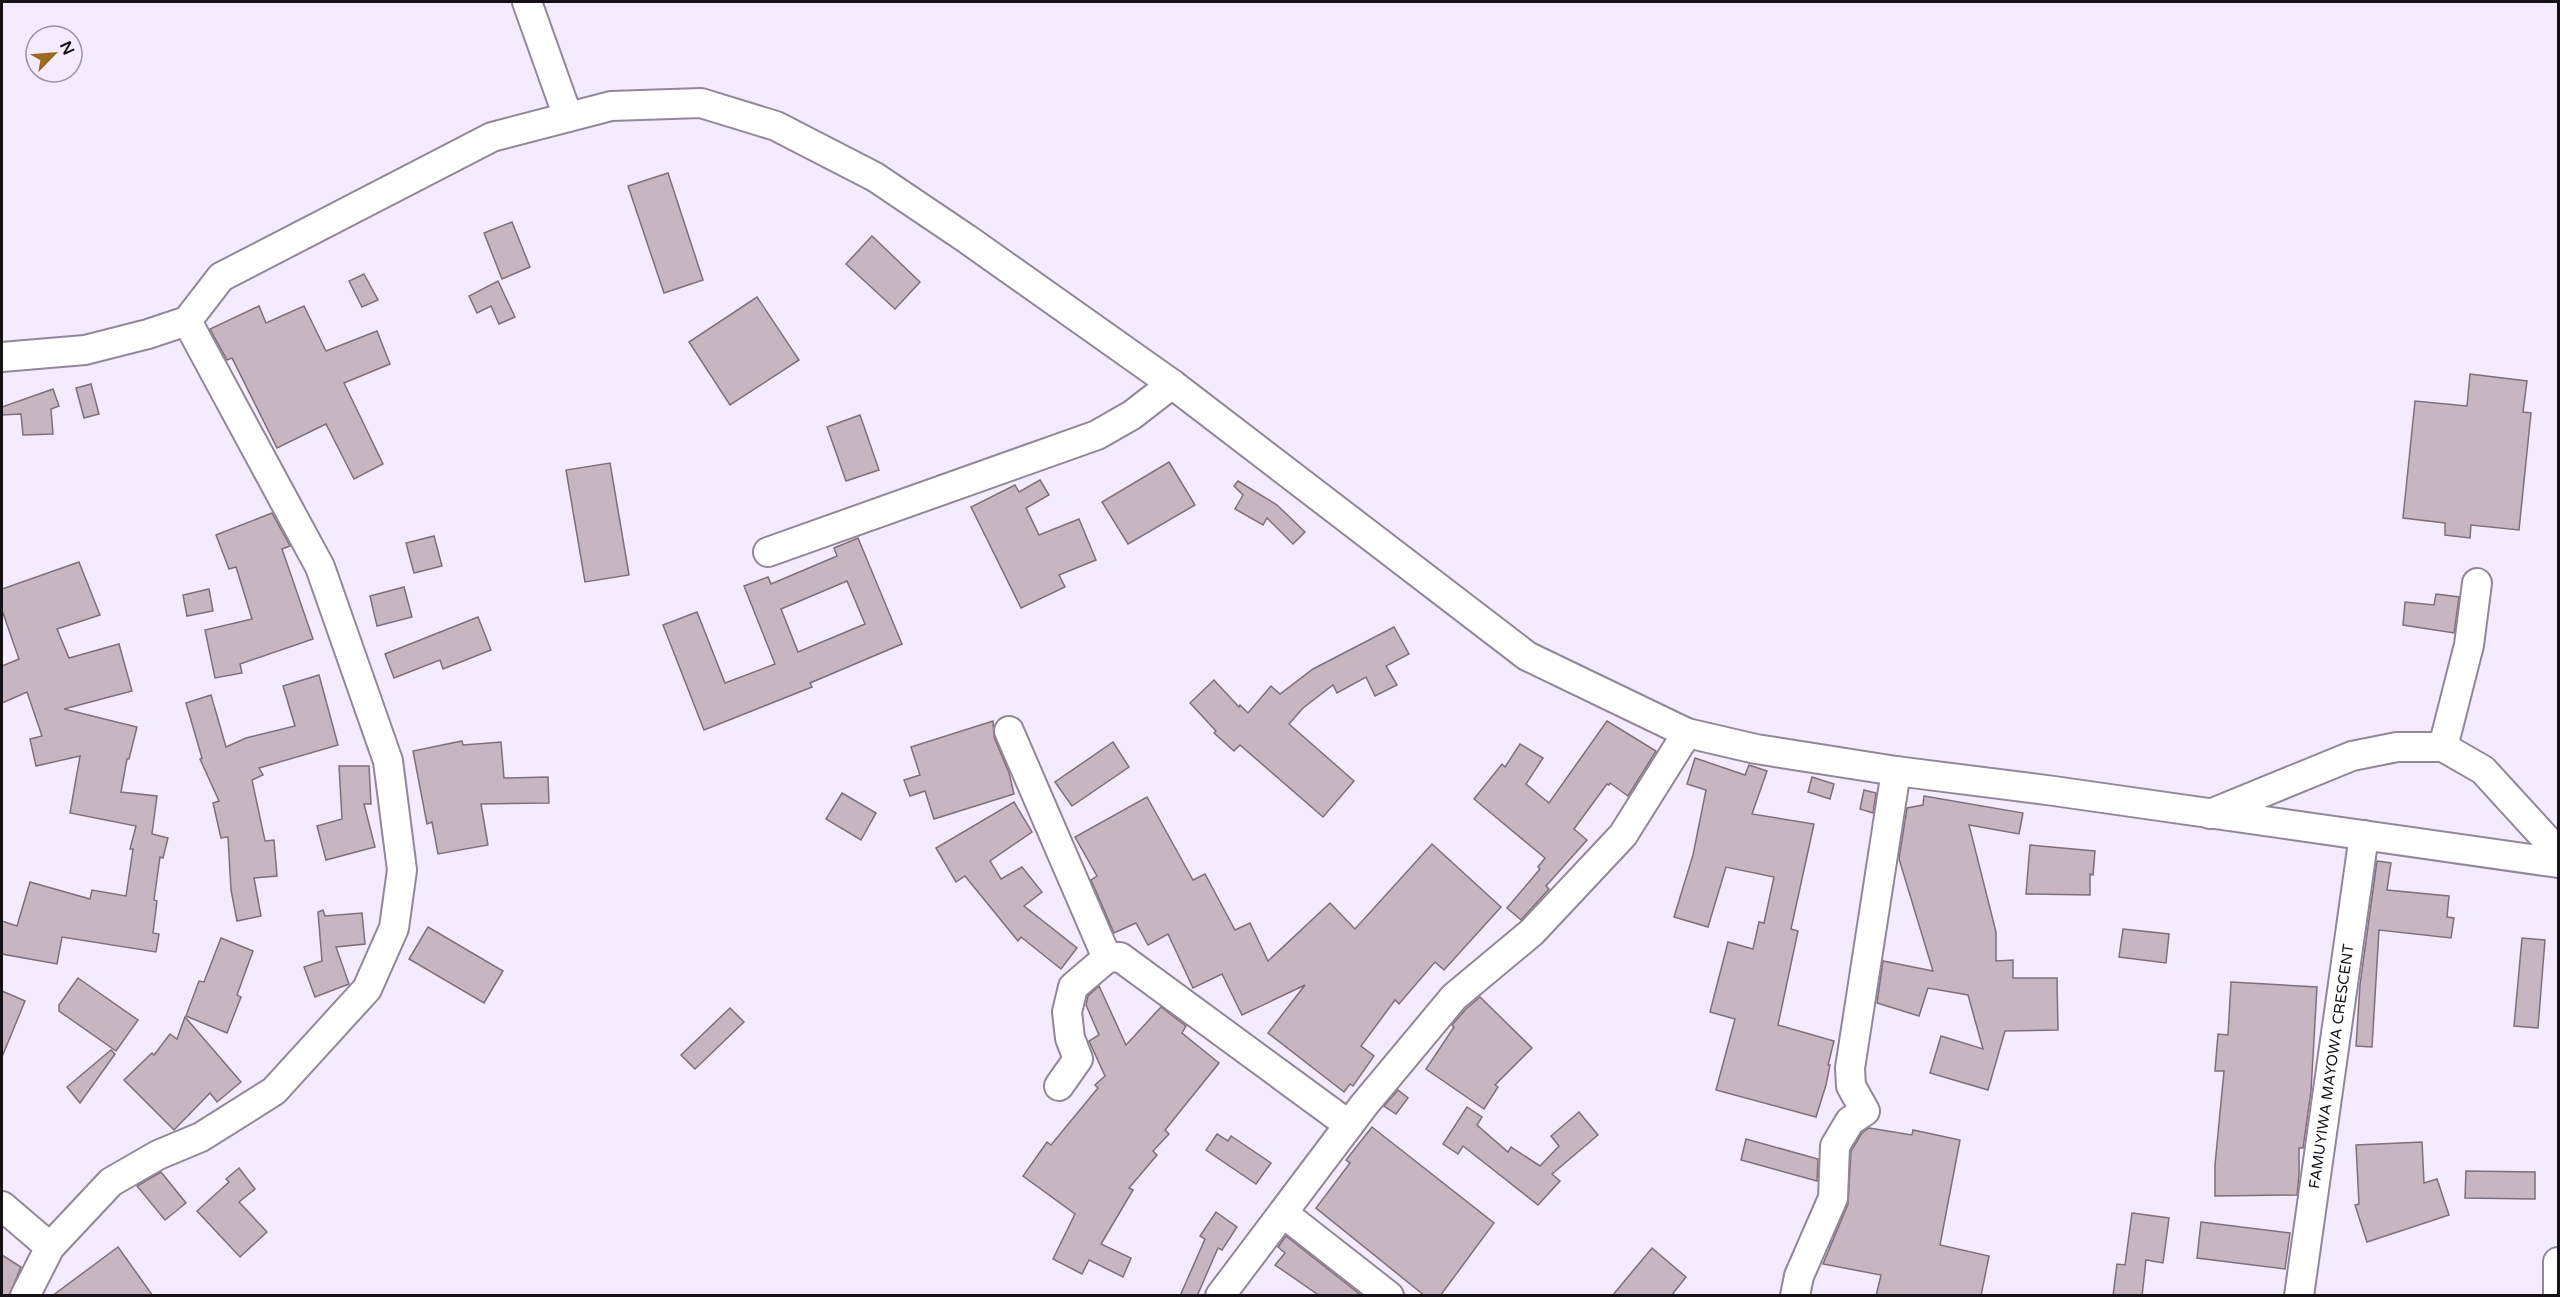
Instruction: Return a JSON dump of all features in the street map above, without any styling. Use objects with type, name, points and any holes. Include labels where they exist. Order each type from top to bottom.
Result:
[{"type":"street","points":[[527,2],[568,117]]},
{"type":"street","points":[[2,357],[85,350],[148,334],[187,321],[221,277],[492,136],[611,106],[701,103],[776,126],[875,177],[1172,384],[1527,656],[1687,733],[1756,749],[1896,771],[2054,791],[2559,863]]},
{"type":"street","points":[[25,1296],[50,1247],[111,1182],[158,1155],[201,1137],[274,1091],[367,989],[394,928],[402,870],[388,761],[320,567],[187,321]]},
{"type":"street","points":[[768,552],[1096,435],[1132,415],[1172,384]]},
{"type":"street","points":[[2443,747],[2469,645],[2478,583]]},
{"type":"street","points":[[1009,731],[1107,958]]},
{"type":"street","points":[[1220,1296],[1349,1125],[1454,997],[1532,932],[1623,835],[1687,733]]},
{"type":"street","points":[[2208,814],[2352,756],[2397,747],[2443,747],[2483,770],[2559,852]]},
{"type":"street","points":[[1795,1296],[1799,1276],[1833,1198],[1835,1146],[1850,1121],[1865,1111],[1851,1086],[1850,1068],[1896,771]]},
{"type":"street","name":"FAMUYIWA MAYOWA CRESCENT","points":[[2299,1296],[2364,835]]},
{"type":"street","points":[[1059,1086],[1078,1059],[1070,1038],[1067,1012],[1073,987],[1107,958],[1120,957],[1349,1125]]},
{"type":"street","points":[[2,1206],[50,1247]]},
{"type":"street","points":[[1283,1213],[1389,1296]]},
{"type":"street","points":[[2558,1296],[2559,1262]]},
{"type":"building","points":[[668,173],[703,280],[664,293],[628,186]]},
{"type":"building","points":[[512,222],[530,267],[502,279],[484,233]]},
{"type":"building","points":[[872,236],[920,282],[895,309],[846,264]]},
{"type":"building","points":[[364,274],[378,300],[362,307],[349,281]]},
{"type":"building","points":[[498,281],[515,317],[499,324],[491,306],[477,313],[469,296]]},
{"type":"building","points":[[757,297],[799,360],[730,405],[689,342]]},
{"type":"building","points":[[259,306],[266,323],[304,306],[326,351],[377,331],[390,364],[344,383],[383,464],[354,479],[326,424],[277,448],[232,358],[227,360],[210,329]]},
{"type":"building","points":[[2470,374],[2527,381],[2523,412],[2531,413],[2519,530],[2471,525],[2470,538],[2445,535],[2445,523],[2403,518],[2415,401],[2467,406]]},
{"type":"building","points":[[91,384],[99,414],[84,418],[76,388]]},
{"type":"building","points":[[53,389],[59,406],[51,409],[53,434],[23,435],[21,414],[2,415],[2,407]]},
{"type":"building","points":[[860,415],[879,470],[846,481],[827,427]]},
{"type":"building","points":[[1169,462],[1195,505],[1128,544],[1102,502]]},
{"type":"building","points":[[610,463],[629,575],[585,582],[566,470]]},
{"type":"building","points":[[1040,480],[1049,495],[1026,508],[1039,535],[1079,519],[1096,560],[1059,575],[1065,587],[1021,608],[971,507],[1015,485],[1019,492]]},
{"type":"building","points":[[1238,481],[1277,505],[1305,532],[1293,544],[1267,518],[1263,525],[1235,509],[1243,495],[1234,486]]},
{"type":"building","points":[[272,513],[290,546],[282,549],[313,639],[240,664],[242,673],[215,678],[205,630],[252,619],[236,567],[229,569],[216,535]]},
{"type":"building","points":[[434,536],[442,566],[414,573],[406,543]]},
{"type":"building","points":[[858,538],[902,644],[810,683],[812,687],[704,730],[663,625],[697,612],[725,683],[775,664],[744,586],[768,577],[771,584],[837,556],[834,548]],"holes":[[[847,581],[865,624],[798,652],[781,609]]]},
{"type":"building","points":[[79,562],[100,615],[57,629],[69,658],[119,644],[132,691],[64,709],[137,727],[129,759],[127,759],[121,792],[157,796],[152,834],[168,838],[163,858],[160,857],[154,900],[157,901],[153,933],[159,934],[156,952],[62,937],[57,964],[2,954],[2,921],[17,926],[30,882],[90,899],[92,890],[126,896],[133,849],[130,849],[136,826],[70,813],[80,756],[36,766],[30,739],[42,736],[27,692],[2,703],[2,666],[19,659],[2,610],[2,589]]},
{"type":"building","points":[[404,587],[412,617],[377,626],[370,596]]},
{"type":"building","points":[[209,589],[213,611],[187,616],[183,595]]},
{"type":"building","points":[[2436,594],[2459,597],[2454,633],[2403,625],[2405,602],[2434,605]]},
{"type":"building","points":[[478,617],[491,650],[443,669],[440,660],[394,678],[385,654]]},
{"type":"building","points":[[1394,627],[1409,654],[1386,666],[1397,685],[1375,696],[1366,677],[1337,693],[1333,685],[1303,708],[1289,724],[1354,781],[1323,817],[1240,745],[1234,751],[1214,733],[1216,731],[1190,703],[1214,680],[1239,707],[1240,705],[1248,713],[1271,686],[1280,694],[1313,669]]},
{"type":"building","points":[[319,675],[338,745],[259,768],[263,775],[252,780],[265,841],[274,840],[277,876],[254,878],[261,916],[237,921],[231,890],[228,837],[221,838],[213,803],[219,801],[200,759],[202,758],[186,703],[211,695],[226,747],[246,738],[295,726],[283,686]]},
{"type":"building","points":[[993,721],[994,737],[1009,773],[1014,794],[934,819],[925,791],[910,796],[904,780],[920,775],[911,747]]},
{"type":"building","points":[[1607,721],[1656,751],[1628,796],[1610,783],[1607,784],[1574,829],[1587,840],[1546,886],[1549,889],[1521,920],[1507,908],[1540,869],[1538,867],[1545,858],[1474,799],[1502,764],[1505,767],[1520,744],[1543,758],[1526,784],[1549,803]]},
{"type":"building","points":[[462,741],[463,745],[501,742],[504,778],[548,777],[549,803],[481,804],[488,845],[438,854],[432,822],[427,824],[413,751]]},
{"type":"building","points":[[1113,742],[1129,767],[1072,806],[1055,782]]},
{"type":"building","points":[[1695,758],[1745,775],[1749,765],[1767,771],[1752,814],[1814,824],[1791,929],[1798,931],[1778,1025],[1834,1041],[1826,1085],[1816,1117],[1716,1090],[1735,1019],[1710,1012],[1728,942],[1753,949],[1759,922],[1764,923],[1774,877],[1726,867],[1708,927],[1674,917],[1693,855],[1706,790],[1687,784]]},
{"type":"building","points":[[339,766],[369,766],[371,804],[364,804],[375,847],[326,860],[317,826],[342,819]]},
{"type":"building","points":[[1812,777],[1834,784],[1830,799],[1808,792]]},
{"type":"building","points":[[1864,790],[1876,793],[1873,813],[1860,809]]},
{"type":"building","points":[[842,793],[876,813],[861,840],[826,819]]},
{"type":"building","points":[[1924,796],[2023,813],[2019,834],[1969,825],[1996,932],[1996,961],[2013,960],[2013,978],[2057,978],[2058,1030],[2005,1031],[1988,1090],[1930,1073],[1941,1036],[1983,1049],[1968,995],[1928,988],[1919,1016],[1877,1003],[1883,961],[1933,971],[1899,859],[1907,808],[1923,805]]},
{"type":"building","points":[[1147,797],[1193,880],[1205,874],[1235,930],[1250,923],[1268,961],[1330,903],[1355,929],[1432,844],[1501,907],[1444,970],[1435,962],[1399,1004],[1395,1000],[1361,1046],[1374,1056],[1353,1086],[1350,1084],[1344,1092],[1268,1033],[1305,985],[1242,1015],[1222,974],[1193,988],[1168,934],[1148,945],[1136,923],[1114,933],[1091,880],[1097,876],[1075,837]]},
{"type":"building","points":[[1014,802],[1032,832],[990,861],[1001,879],[1022,867],[1042,892],[1024,906],[1077,948],[1061,969],[1021,937],[1018,941],[965,876],[956,882],[936,848]]},
{"type":"building","points":[[2030,845],[2095,851],[2093,875],[2090,874],[2090,895],[2026,894]]},
{"type":"building","points":[[2377,861],[2391,863],[2387,890],[2449,896],[2447,917],[2454,918],[2451,938],[2379,930],[2372,1047],[2356,1046],[2360,985]]},
{"type":"building","points":[[323,910],[325,916],[362,913],[365,944],[336,947],[349,984],[315,997],[304,967],[322,961],[318,912]]},
{"type":"building","points":[[428,927],[503,971],[484,1003],[409,959]]},
{"type":"building","points":[[2123,929],[2169,934],[2166,963],[2119,957]]},
{"type":"building","points":[[221,938],[253,951],[237,995],[241,997],[227,1033],[186,1016],[199,981],[204,982]]},
{"type":"building","points":[[2522,938],[2545,940],[2538,1028],[2514,1026]]},
{"type":"building","points":[[78,978],[138,1020],[116,1051],[59,1011],[59,1005]]},
{"type":"building","points":[[2231,982],[2317,987],[2311,1091],[2303,1148],[2299,1148],[2297,1195],[2215,1196],[2215,1165],[2224,1071],[2215,1071],[2218,1034],[2228,1035]]},
{"type":"building","points":[[1099,986],[1126,1045],[1161,1007],[1186,1026],[1182,1033],[1219,1063],[1165,1130],[1169,1134],[1153,1151],[1157,1155],[1129,1188],[1133,1190],[1101,1244],[1131,1258],[1123,1277],[1089,1260],[1082,1274],[1053,1259],[1075,1214],[1023,1176],[1047,1142],[1051,1145],[1098,1088],[1095,1085],[1105,1076],[1089,1041],[1099,1035],[1086,1005],[1088,996]]},
{"type":"building","points":[[2,991],[25,1001],[2,1057]]},
{"type":"building","points":[[1480,997],[1532,1048],[1495,1085],[1498,1087],[1484,1109],[1426,1069],[1454,1027],[1452,1025]]},
{"type":"building","points":[[730,1008],[744,1022],[695,1069],[681,1055]]},
{"type":"building","points":[[185,1017],[241,1082],[217,1102],[210,1093],[174,1130],[124,1080],[152,1053],[154,1055],[170,1034],[177,1039]]},
{"type":"building","points":[[111,1050],[115,1054],[80,1103],[67,1087]]},
{"type":"building","points":[[1398,1090],[1408,1098],[1396,1114],[1384,1106]]},
{"type":"building","points":[[1467,1107],[1482,1117],[1477,1125],[1508,1152],[1511,1147],[1540,1166],[1559,1146],[1551,1136],[1579,1112],[1598,1135],[1552,1174],[1560,1181],[1538,1205],[1463,1146],[1458,1154],[1443,1144]]},
{"type":"building","points":[[1372,1127],[1494,1223],[1440,1296],[1425,1296],[1316,1208],[1350,1163],[1346,1160]]},
{"type":"building","points":[[1869,1128],[1912,1135],[1913,1130],[1960,1140],[1940,1245],[1989,1256],[1981,1296],[1876,1296],[1881,1275],[1823,1264],[1848,1204],[1851,1151],[1862,1133]]},
{"type":"building","points":[[1217,1134],[1228,1141],[1231,1136],[1271,1163],[1256,1184],[1206,1150]]},
{"type":"building","points":[[1746,1139],[1818,1159],[1817,1181],[1741,1160]]},
{"type":"building","points":[[2422,1142],[2424,1183],[2437,1179],[2449,1215],[2367,1242],[2355,1205],[2359,1204],[2356,1145]]},
{"type":"building","points":[[239,1168],[255,1189],[239,1202],[267,1232],[240,1257],[197,1211],[229,1182],[226,1179]]},
{"type":"building","points":[[2466,1171],[2535,1172],[2535,1199],[2465,1198]]},
{"type":"building","points":[[161,1172],[186,1203],[165,1220],[137,1186]]},
{"type":"building","points":[[1216,1212],[1237,1227],[1222,1250],[1218,1248],[1197,1296],[1180,1296],[1205,1239],[1200,1236]]},
{"type":"building","points":[[2132,1213],[2169,1218],[2163,1263],[2146,1260],[2142,1296],[2113,1296],[2117,1264],[2125,1265]]},
{"type":"building","points":[[2201,1222],[2290,1233],[2285,1269],[2197,1258]]},
{"type":"building","points":[[1286,1236],[1362,1296],[1320,1296],[1275,1265],[1285,1253],[1278,1247]]},
{"type":"building","points":[[118,1247],[153,1296],[52,1296]]},
{"type":"building","points":[[1652,1248],[1686,1277],[1671,1296],[1612,1296]]},
{"type":"building","points":[[2,1255],[21,1267],[9,1296],[2,1296]]}]
